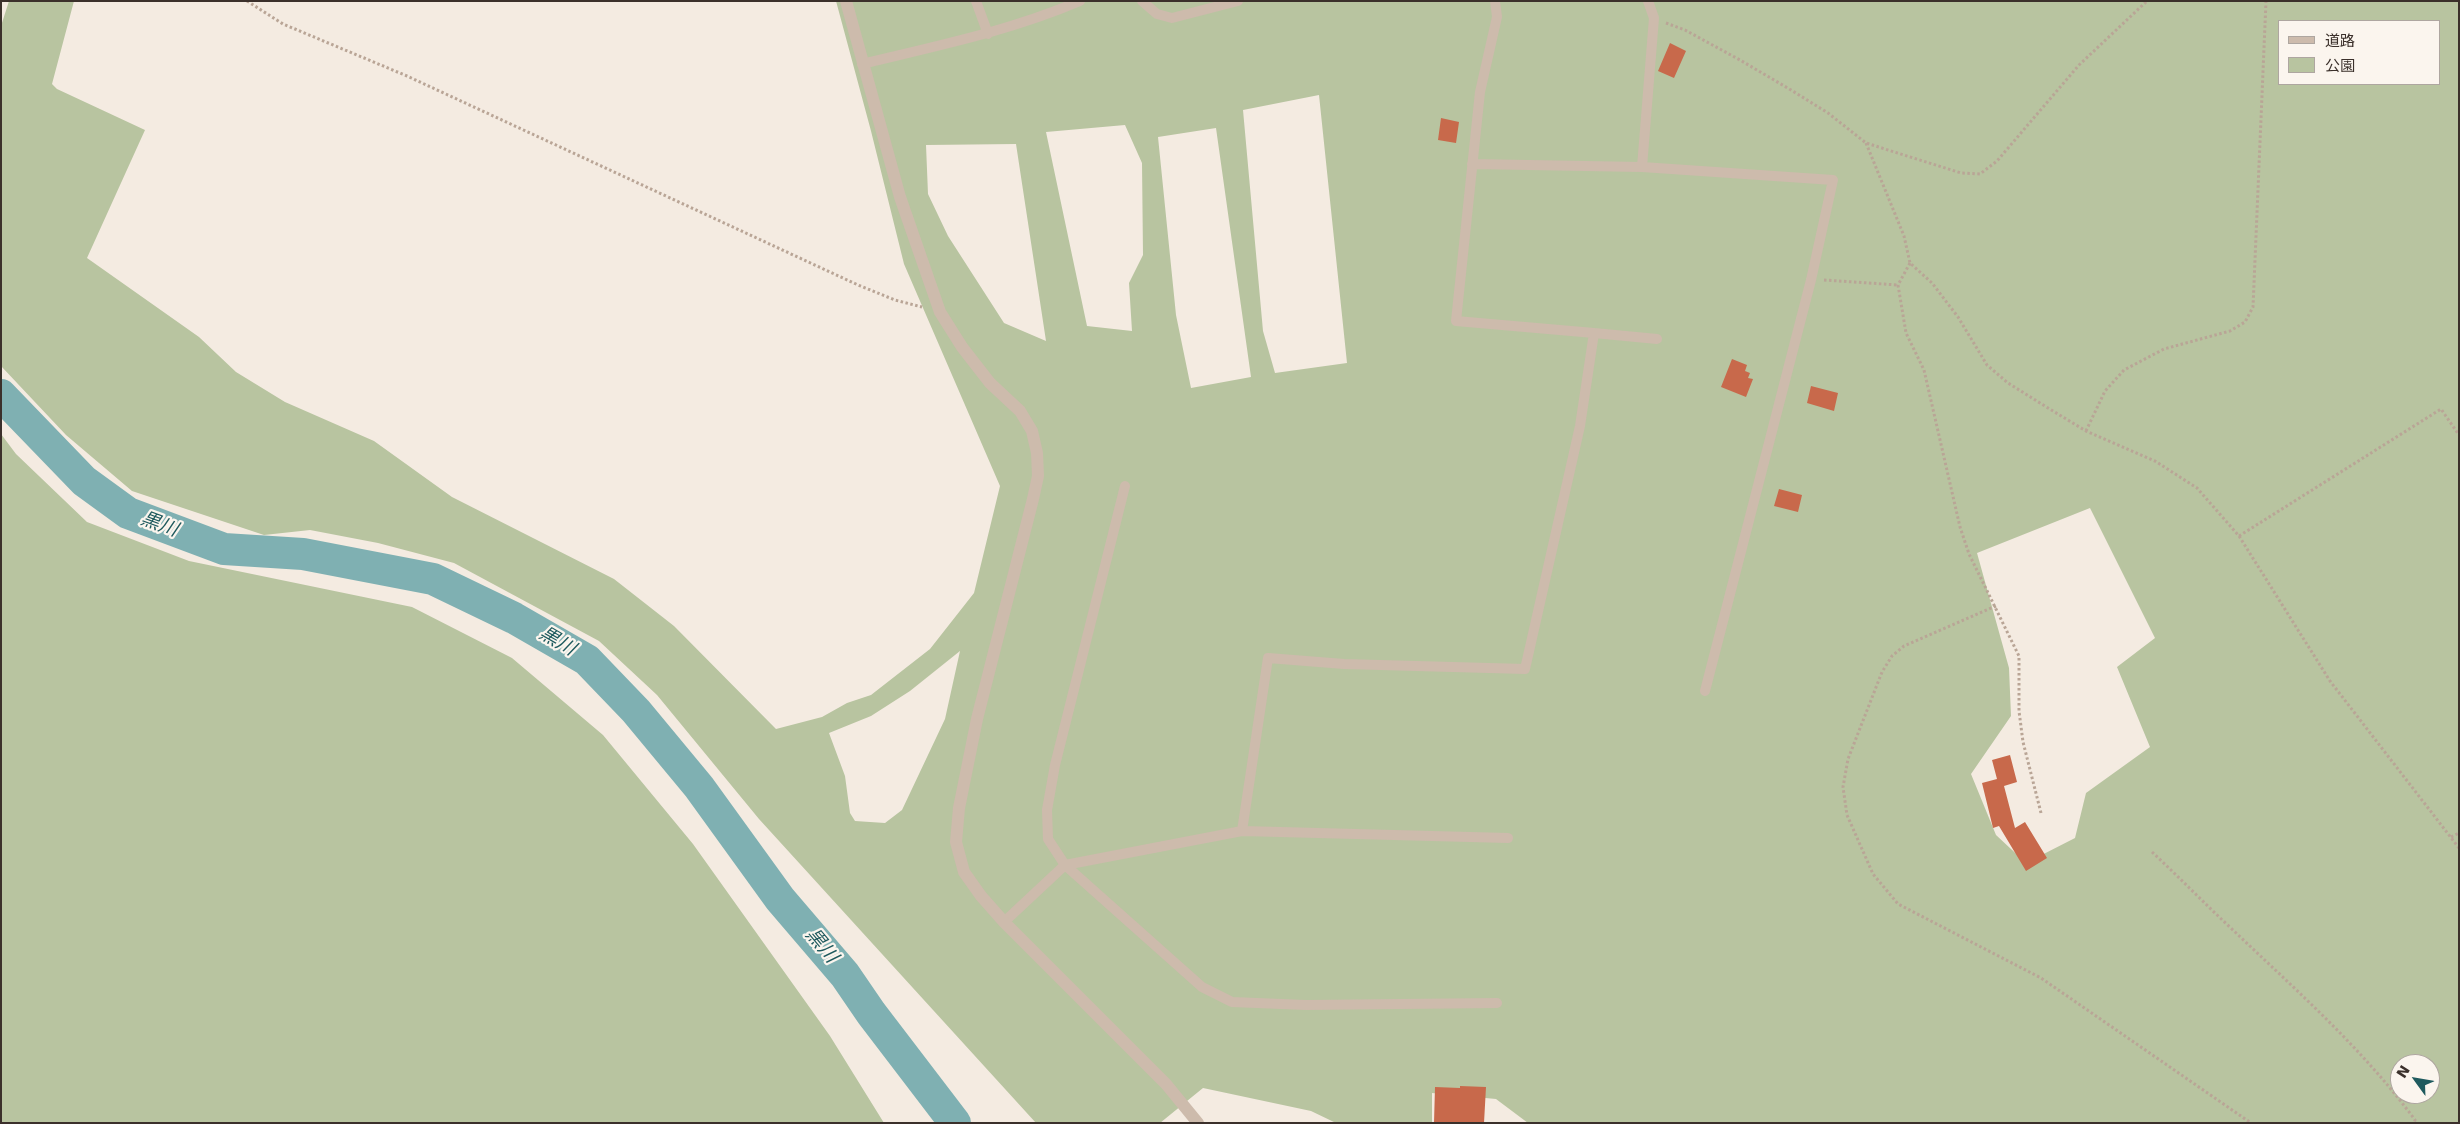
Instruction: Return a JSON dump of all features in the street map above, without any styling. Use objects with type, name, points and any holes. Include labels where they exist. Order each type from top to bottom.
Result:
[{"type":"street","points":[[846,1],[900,197],[940,312],[962,347],[990,383],[1020,411],[1032,431],[1038,453],[1038,476],[1033,499],[977,719],[959,808],[956,842],[964,872],[1004,922],[1166,1084],[1198,1123]]},
{"type":"lane","points":[[976,1],[988,34]]},
{"type":"lane","points":[[862,64],[988,34],[1054,12],[1080,1]]},
{"type":"lane","points":[[1142,1],[1157,14],[1172,18],[1238,1]]},
{"type":"lane","points":[[1496,1],[1497,17],[1480,92],[1456,321],[1657,339]]},
{"type":"lane","points":[[1642,167],[1654,18],[1648,1]]},
{"type":"lane","points":[[1472,164],[1642,167],[1833,180],[1811,280],[1705,691]]},
{"type":"lane","points":[[1242,831],[1268,658],[1344,664],[1525,669],[1580,426],[1594,333]]},
{"type":"lane","points":[[1125,486],[1055,765],[1047,810],[1048,839],[1065,865],[1202,987],[1232,1002],[1306,1006],[1497,1003]]},
{"type":"lane","points":[[1004,922],[1065,865],[1242,831],[1508,838]]},
{"type":"path","points":[[247,1],[283,24],[407,76],[858,285],[895,300],[940,312]]},
{"type":"path","points":[[1654,18],[1685,30],[1757,70],[1828,113],[1866,143],[1961,173],[1980,174],[1997,161],[2079,65],[2147,1]]},
{"type":"path","points":[[2086,431],[2105,391],[2124,370],[2164,349],[2230,331],[2245,322],[2253,307],[2266,1]]},
{"type":"path","points":[[1866,143],[1897,218],[1910,263],[1932,283],[1958,317],[1987,364],[2008,383],[2086,431],[2155,461],[2197,488],[2239,536],[2330,681],[2459,848]]},
{"type":"path","points":[[1910,263],[1898,285],[1906,333],[1924,370],[1960,528],[1969,554],[2019,656],[2019,711],[2023,742],[2041,813]]},
{"type":"path","points":[[1811,280],[1898,285]]},
{"type":"path","points":[[2239,536],[2441,409],[2459,435]]},
{"type":"path","points":[[1996,606],[1904,646],[1892,656],[1882,672],[1848,759],[1843,787],[1847,815],[1873,874],[1898,904],[2041,978],[2251,1123]]},
{"type":"path","points":[[2452,837],[2459,832]]},
{"type":"path","points":[[2152,852],[2234,932],[2291,983],[2389,1084],[2415,1120],[2414,1123]]},
{"type":"green space","points":[[9,1],[74,1],[52,84],[57,89],[145,130],[87,258],[199,337],[236,372],[285,402],[374,441],[452,497],[614,579],[674,626],[776,729],[822,717],[847,703],[871,695],[930,649],[974,593],[1000,486],[904,264],[836,1],[2459,1],[2459,1123],[1528,1123],[1496,1099],[1432,1093],[1432,1123],[1336,1123],[1311,1111],[1203,1088],[1160,1123],[1036,1123],[759,819],[657,695],[599,641],[454,563],[378,543],[310,530],[264,535],[132,491],[66,435],[1,366],[1,26]],"holes":[[[1319,95],[1347,363],[1275,373],[1263,331],[1243,110]],[[1125,125],[1142,163],[1143,255],[1129,283],[1132,331],[1087,326],[1046,132]],[[1216,128],[1251,377],[1191,388],[1176,315],[1158,137]],[[1016,144],[1046,341],[1004,323],[948,236],[928,194],[926,145]],[[2090,508],[2155,638],[2117,667],[2150,747],[2086,793],[2075,838],[2026,863],[1996,835],[1971,774],[2011,716],[2009,668],[1977,553]],[[960,651],[945,719],[902,810],[885,823],[855,821],[850,813],[845,776],[829,733],[871,716],[910,691]]]},
{"type":"green space","points":[[1,434],[16,454],[87,522],[189,561],[412,607],[512,658],[603,735],[693,844],[830,1036],[884,1123],[1,1123]]},
{"type":"building","points":[[1670,43],[1686,51],[1674,78],[1658,71]]},
{"type":"building","points":[[1441,118],[1459,122],[1456,143],[1438,140]]},
{"type":"building","points":[[1732,359],[1747,365],[1745,371],[1750,373],[1748,378],[1753,379],[1746,397],[1721,387]]},
{"type":"building","points":[[1811,386],[1838,393],[1834,411],[1807,403]]},
{"type":"building","points":[[1779,489],[1802,495],[1798,512],[1774,506]]},
{"type":"building","points":[[2010,755],[2017,782],[2004,786],[2015,828],[2025,822],[2047,858],[2026,871],[1999,826],[1993,828],[1982,783],[1997,779],[1992,760]]},
{"type":"building","points":[[1460,1086],[1486,1087],[1484,1123],[1434,1123],[1435,1087],[1460,1088]]},
{"type":"waterway","name":"黒川","points":[[1,395],[84,481],[128,513],[224,549],[303,554],[433,579],[514,618],[587,660],[636,711],[699,787],[780,899],[845,975],[871,1013],[955,1123]]}]
